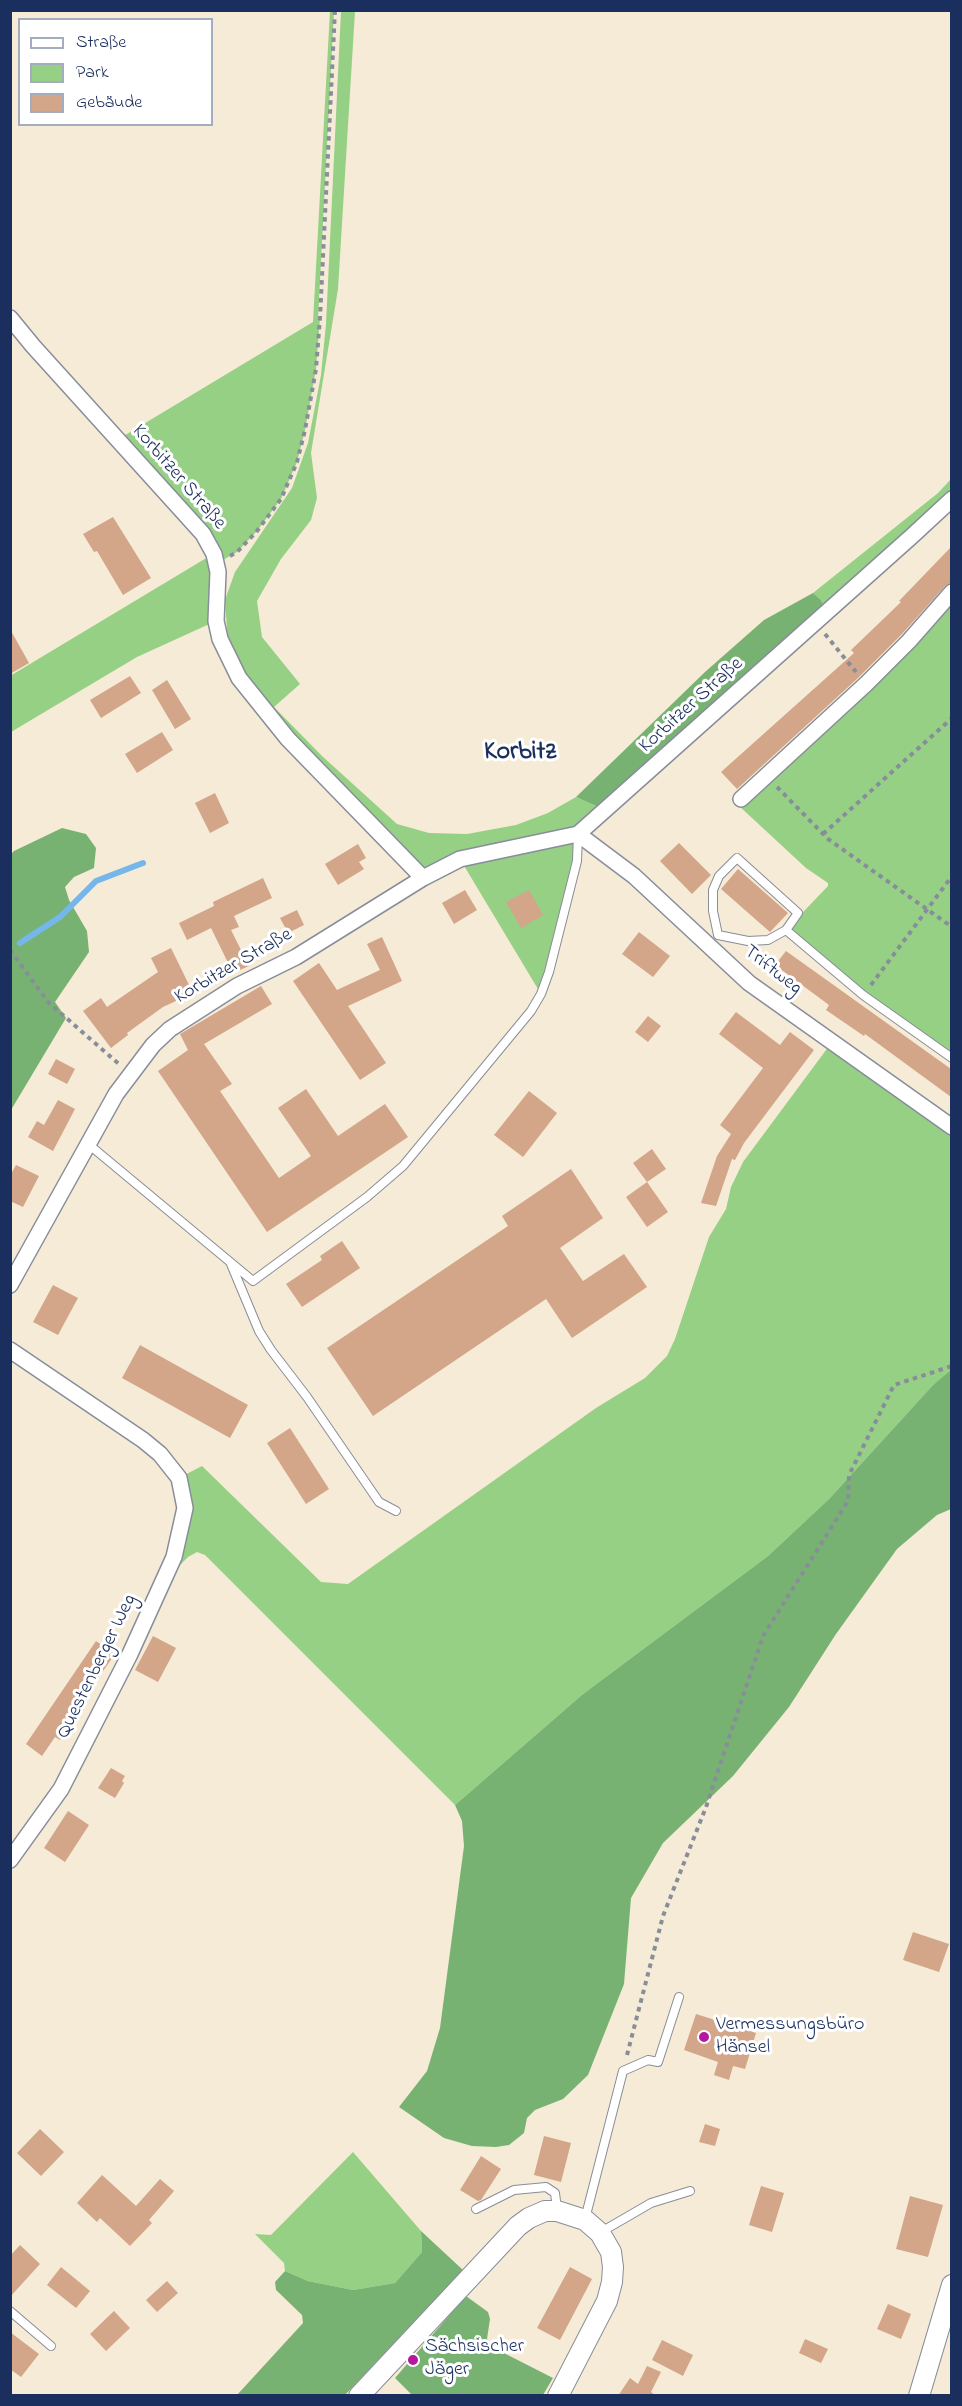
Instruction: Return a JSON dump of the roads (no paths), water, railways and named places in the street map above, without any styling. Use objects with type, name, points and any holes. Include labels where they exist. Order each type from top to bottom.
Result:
[{"type":"street","name":"Korbitzer Straße","points":[[10,318],[203,534],[216,564],[218,630],[239,678],[288,739],[423,878]]},
{"type":"street","name":"Korbitzer Straße","points":[[10,1285],[87,1143],[130,1073],[153,1045],[200,1008],[237,986],[296,957],[423,878],[460,859],[578,834],[951,499]]},
{"type":"street","points":[[741,799],[866,684],[909,641],[951,591]]},
{"type":"street","name":"Triftweg","points":[[578,834],[634,876],[713,941],[749,983],[951,1127]]},
{"type":"street","name":"Questenberger Weg","points":[[10,1350],[143,1440],[160,1454],[179,1478],[185,1509],[174,1557],[130,1654],[61,1789],[10,1860]]},
{"type":"street","points":[[360,2396],[518,2226],[537,2214],[557,2211],[592,2226],[611,2252],[612,2282],[603,2310],[558,2396]]},
{"type":"street","points":[[919,2396],[951,2285]]},
{"type":"lane","points":[[87,1143],[253,1281],[368,1197],[404,1166],[531,1011],[541,994],[549,972],[577,861],[578,834]]},
{"type":"lane","points":[[737,858],[798,913],[786,930],[768,940],[713,941],[713,890],[719,876],[737,858]]},
{"type":"lane","points":[[786,930],[863,995],[951,1058]]},
{"type":"lane","points":[[231,1263],[259,1331],[271,1350],[379,1502],[396,1511]]},
{"type":"lane","points":[[592,2226],[623,2072],[648,2060],[658,2062],[679,1997]]},
{"type":"lane","points":[[476,2209],[514,2190],[546,2187],[555,2193],[557,2211]]},
{"type":"lane","points":[[592,2226],[651,2203],[690,2191]]},
{"type":"lane","points":[[10,2311],[51,2346]]},
{"type":"waterway","points":[[20,943],[60,917],[96,881],[143,863]]},
{"type":"place","name":"Vermessungsbüro Hänsel","points":[[704,2037]]},
{"type":"place","name":"Sächsischer Jäger","points":[[413,2360]]},
{"type":"district","name":"Korbitz","points":[[520,754]]}]
